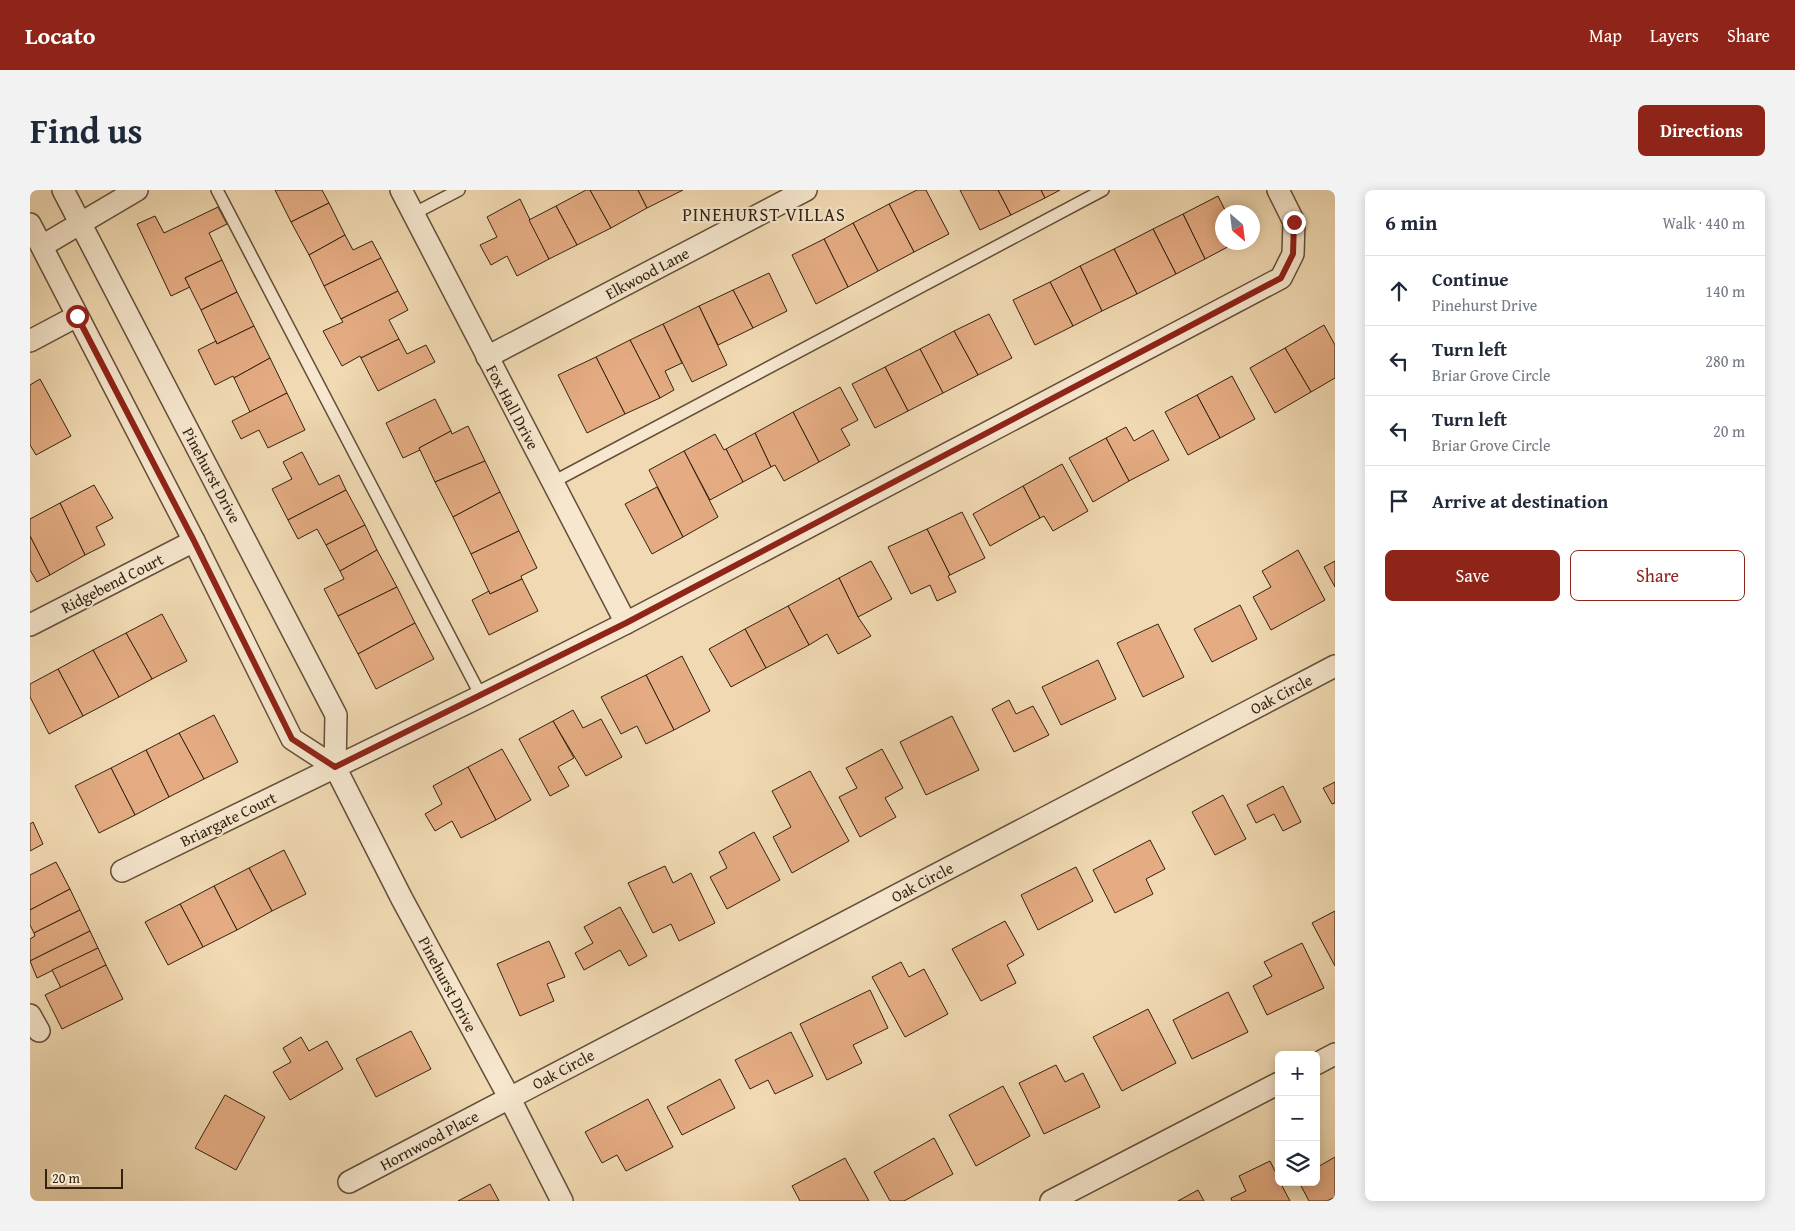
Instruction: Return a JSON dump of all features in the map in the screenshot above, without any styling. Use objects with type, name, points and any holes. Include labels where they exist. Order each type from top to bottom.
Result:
[{"type":"street","name":"Pinehurst Drive","points":[[63,190],[336,715],[335,767],[402,899],[562,1201]]},
{"type":"street","points":[[42,246],[137,190]]},
{"type":"street","name":"Fox Hall Drive","points":[[401,190],[626,623]]},
{"type":"street","name":"Elkwood Lane","points":[[487,357],[806,190]]},
{"type":"street","name":"Briargate Court","points":[[122,871],[482,696],[626,623],[1281,278],[1293,254],[1294,222],[1278,190]]},
{"type":"street","points":[[30,224],[194,541],[292,739],[335,767]]},
{"type":"street","points":[[30,341],[77,316]]},
{"type":"street","name":"Ridgebend Court","points":[[30,625],[194,541]]},
{"type":"street","name":"Oak Circle","points":[[509,1098],[1335,666]]},
{"type":"street","points":[[1320,1062],[1335,1054]]},
{"type":"street","points":[[1051,1201],[1275,1085]]},
{"type":"street","name":"Hornwood Place","points":[[348,1182],[509,1098]]},
{"type":"lane","points":[[217,190],[482,696]]},
{"type":"lane","points":[[413,214],[459,190]]},
{"type":"lane","points":[[553,482],[1103,190]]},
{"type":"building","points":[[275,190],[322,190],[329,203],[291,222]]},
{"type":"building","points":[[586,190],[590,190],[611,228],[577,245],[556,206]]},
{"type":"building","points":[[590,190],[638,190],[647,208],[611,228]]},
{"type":"building","points":[[638,190],[683,190],[647,208]]},
{"type":"building","points":[[917,190],[926,190],[949,234],[914,252],[889,204]]},
{"type":"building","points":[[960,190],[998,190],[1011,215],[980,230]]},
{"type":"building","points":[[998,190],[1041,190],[1045,198],[1011,215]]},
{"type":"building","points":[[1041,190],[1060,190],[1045,198]]},
{"type":"building","points":[[1218,196],[1222,205],[1215,205],[1215,250],[1222,250],[1205,259],[1183,214]]},
{"type":"building","points":[[520,199],[549,259],[517,276],[507,256],[491,265],[480,245],[497,237],[487,217]]},
{"type":"building","points":[[329,203],[345,235],[309,255],[291,222]]},
{"type":"building","points":[[889,204],[914,252],[878,271],[853,223]]},
{"type":"building","points":[[556,206],[577,245],[549,259],[529,220]]},
{"type":"building","points":[[218,207],[227,224],[209,233],[222,260],[185,278],[190,287],[171,296],[137,224],[155,216],[164,233]]},
{"type":"building","points":[[1183,214],[1205,259],[1176,274],[1153,229]]},
{"type":"building","points":[[853,223],[878,271],[848,287],[824,239]]},
{"type":"building","points":[[1153,229],[1176,274],[1137,294],[1114,249]]},
{"type":"building","points":[[345,235],[353,250],[372,241],[381,258],[324,286],[309,255]]},
{"type":"building","points":[[824,239],[848,287],[816,304],[792,255]]},
{"type":"building","points":[[1114,249],[1137,294],[1102,311],[1080,266]]},
{"type":"building","points":[[381,258],[398,291],[341,319],[324,286]]},
{"type":"building","points":[[222,260],[237,292],[201,310],[185,278]]},
{"type":"building","points":[[1080,266],[1102,311],[1073,326],[1050,282]]},
{"type":"building","points":[[769,273],[787,311],[753,328],[733,290]]},
{"type":"building","points":[[1050,282],[1073,326],[1035,345],[1013,300]]},
{"type":"building","points":[[733,290],[753,328],[718,345],[699,306]]},
{"type":"building","points":[[398,291],[408,310],[389,320],[399,339],[342,366],[323,331],[343,322],[341,319]]},
{"type":"building","points":[[237,292],[254,326],[217,344],[201,310]]},
{"type":"building","points":[[699,306],[727,365],[692,382],[663,324]]},
{"type":"building","points":[[989,314],[1012,358],[978,375],[954,331]]},
{"type":"building","points":[[663,324],[682,363],[665,371],[674,390],[660,398],[630,340]]},
{"type":"building","points":[[1324,325],[1335,345],[1335,378],[1311,392],[1285,348]]},
{"type":"building","points":[[254,326],[270,358],[234,378],[233,376],[215,385],[198,350],[216,341],[217,344]]},
{"type":"building","points":[[954,331],[978,375],[943,393],[920,349]]},
{"type":"building","points":[[399,339],[407,354],[426,345],[435,362],[378,391],[361,358]]},
{"type":"building","points":[[630,340],[660,398],[625,414],[596,357]]},
{"type":"building","points":[[1285,348],[1311,392],[1275,413],[1250,368]]},
{"type":"building","points":[[920,349],[943,393],[908,411],[885,367]]},
{"type":"building","points":[[596,357],[625,414],[587,433],[558,375]]},
{"type":"building","points":[[270,358],[287,393],[250,412],[234,378]]},
{"type":"building","points":[[885,367],[908,411],[875,428],[852,384]]},
{"type":"building","points":[[1232,376],[1255,419],[1220,438],[1197,395]]},
{"type":"building","points":[[40,379],[71,436],[36,455],[30,445],[30,385]]},
{"type":"building","points":[[840,387],[858,420],[841,429],[850,445],[819,462],[793,412]]},
{"type":"building","points":[[287,393],[305,430],[268,448],[259,430],[241,439],[232,421]]},
{"type":"building","points":[[1197,395],[1220,438],[1188,455],[1165,412]]},
{"type":"building","points":[[435,399],[451,431],[403,458],[386,423]]},
{"type":"building","points":[[793,412],[819,462],[784,481],[775,465],[771,467],[755,433]]},
{"type":"building","points":[[468,426],[485,461],[435,482],[419,448],[451,431],[452,434]]},
{"type":"building","points":[[1126,427],[1134,441],[1153,430],[1169,460],[1129,481],[1106,438]]},
{"type":"building","points":[[755,433],[771,467],[743,482],[726,449]]},
{"type":"building","points":[[715,434],[724,450],[726,449],[743,482],[710,500],[684,451]]},
{"type":"building","points":[[1106,438],[1129,481],[1093,502],[1069,458]]},
{"type":"building","points":[[684,451],[718,517],[683,537],[649,470]]},
{"type":"building","points":[[302,452],[319,485],[339,475],[346,490],[288,520],[272,489],[292,479],[283,462]]},
{"type":"building","points":[[485,461],[500,492],[453,517],[435,482]]},
{"type":"building","points":[[1062,464],[1088,511],[1053,531],[1044,516],[1040,518],[1023,486]]},
{"type":"building","points":[[94,485],[113,518],[96,527],[105,545],[85,555],[60,503]]},
{"type":"building","points":[[1023,486],[1040,518],[990,546],[973,514]]},
{"type":"building","points":[[657,487],[683,537],[652,554],[625,504]]},
{"type":"building","points":[[346,490],[365,525],[326,545],[317,529],[298,539],[288,520]]},
{"type":"building","points":[[500,492],[519,531],[471,554],[453,517]]},
{"type":"building","points":[[60,503],[85,555],[50,575],[30,536],[30,519]]},
{"type":"building","points":[[962,512],[985,558],[950,575],[927,529]]},
{"type":"building","points":[[365,525],[377,550],[340,571],[326,545]]},
{"type":"building","points":[[927,529],[950,575],[948,576],[956,592],[937,601],[930,585],[911,594],[888,547]]},
{"type":"building","points":[[519,531],[537,568],[521,576],[522,579],[490,594],[471,554]]},
{"type":"building","points":[[30,536],[50,575],[37,582],[30,570]]},
{"type":"building","points":[[377,550],[397,587],[338,616],[324,589],[344,579],[340,571]]},
{"type":"building","points":[[1298,550],[1325,600],[1271,630],[1253,597],[1271,587],[1262,571]]},
{"type":"building","points":[[871,561],[892,599],[858,617],[839,578]]},
{"type":"building","points":[[1335,561],[1335,587],[1324,567]]},
{"type":"building","points":[[839,578],[858,617],[871,636],[838,654],[827,634],[809,645],[788,606]]},
{"type":"building","points":[[522,579],[538,611],[489,635],[472,600],[489,591],[490,594]]},
{"type":"building","points":[[397,587],[415,623],[358,654],[338,616]]},
{"type":"building","points":[[1240,605],[1257,639],[1212,662],[1194,629]]},
{"type":"building","points":[[788,606],[809,645],[766,668],[745,629]]},
{"type":"building","points":[[162,614],[187,661],[152,679],[126,633]]},
{"type":"building","points":[[415,623],[434,659],[376,689],[358,654]]},
{"type":"building","points":[[1158,624],[1184,677],[1143,697],[1117,643]]},
{"type":"building","points":[[745,629],[766,668],[731,687],[709,649]]},
{"type":"building","points":[[126,633],[152,679],[119,697],[93,650]]},
{"type":"building","points":[[93,650],[119,697],[83,716],[58,669]]},
{"type":"building","points":[[682,656],[710,711],[674,730],[646,675]]},
{"type":"building","points":[[1098,660],[1116,699],[1061,725],[1042,687]]},
{"type":"building","points":[[58,669],[83,716],[49,734],[30,697],[30,684]]},
{"type":"building","points":[[646,675],[674,730],[646,744],[637,726],[621,734],[601,697]]},
{"type":"building","points":[[1009,700],[1016,714],[1033,706],[1049,735],[1014,752],[992,709]]},
{"type":"building","points":[[573,710],[583,728],[601,719],[622,757],[586,776],[553,721]]},
{"type":"building","points":[[214,715],[238,762],[204,779],[179,733]]},
{"type":"building","points":[[952,716],[979,770],[926,795],[900,742]]},
{"type":"building","points":[[553,721],[574,758],[558,767],[569,786],[550,796],[519,739]]},
{"type":"building","points":[[179,733],[204,779],[169,797],[146,750]]},
{"type":"building","points":[[502,749],[531,800],[496,820],[468,767]]},
{"type":"building","points":[[882,749],[903,788],[885,798],[896,817],[860,837],[839,797],[857,788],[846,768]]},
{"type":"building","points":[[146,750],[169,797],[135,815],[111,768]]},
{"type":"building","points":[[468,767],[496,820],[461,838],[452,821],[435,831],[425,814],[442,804],[433,786]]},
{"type":"building","points":[[111,768],[135,815],[99,833],[75,786]]},
{"type":"building","points":[[810,771],[849,841],[792,873],[773,837],[791,827],[772,791]]},
{"type":"building","points":[[1335,782],[1335,803],[1332,804],[1323,788]]},
{"type":"building","points":[[1283,786],[1301,822],[1283,831],[1274,814],[1256,823],[1247,805]]},
{"type":"building","points":[[1223,795],[1246,839],[1215,855],[1192,812]]},
{"type":"building","points":[[33,822],[43,844],[30,851],[30,824]]},
{"type":"building","points":[[754,832],[780,880],[727,909],[710,877],[727,868],[719,852]]},
{"type":"building","points":[[1150,840],[1165,869],[1146,879],[1153,894],[1115,913],[1093,870]]},
{"type":"building","points":[[284,850],[306,894],[272,911],[249,868]]},
{"type":"building","points":[[56,862],[70,889],[30,910],[30,875]]},
{"type":"building","points":[[665,866],[673,883],[691,873],[715,923],[679,941],[671,924],[653,933],[628,883]]},
{"type":"building","points":[[1076,867],[1093,901],[1038,930],[1021,895]]},
{"type":"building","points":[[249,868],[272,911],[237,930],[214,886]]},
{"type":"building","points":[[214,886],[237,930],[203,947],[180,904]]},
{"type":"building","points":[[70,889],[80,910],[34,933],[30,925],[30,910]]},
{"type":"building","points":[[180,904],[203,947],[168,965],[145,922]]},
{"type":"building","points":[[620,907],[647,956],[629,966],[620,950],[584,970],[575,953],[593,943],[584,927]]},
{"type":"building","points":[[80,910],[90,931],[30,961],[30,939],[35,936],[34,933]]},
{"type":"building","points":[[1335,911],[1335,966],[1312,923]]},
{"type":"building","points":[[1005,921],[1024,955],[1007,965],[1016,983],[981,1001],[952,949]]},
{"type":"building","points":[[90,931],[98,948],[37,978],[30,961]]},
{"type":"building","points":[[549,941],[565,977],[547,984],[554,1001],[520,1016],[497,964]]},
{"type":"building","points":[[1302,943],[1324,988],[1267,1015],[1253,986],[1272,976],[1264,962]]},
{"type":"building","points":[[98,948],[106,965],[61,988],[52,970]]},
{"type":"building","points":[[901,962],[909,977],[924,969],[948,1014],[905,1037],[872,977]]},
{"type":"building","points":[[106,965],[123,999],[62,1029],[45,995]]},
{"type":"building","points":[[870,990],[888,1028],[853,1045],[862,1063],[827,1080],[800,1024]]},
{"type":"building","points":[[1228,992],[1248,1032],[1192,1059],[1173,1020]]},
{"type":"building","points":[[1148,1009],[1176,1063],[1122,1091],[1093,1037]]},
{"type":"building","points":[[411,1031],[431,1069],[376,1097],[356,1059]]},
{"type":"building","points":[[791,1032],[813,1076],[775,1094],[768,1080],[750,1089],[735,1060]]},
{"type":"building","points":[[301,1037],[309,1051],[327,1041],[343,1069],[290,1100],[273,1072],[291,1062],[283,1048]]},
{"type":"building","points":[[1056,1065],[1065,1082],[1083,1073],[1100,1107],[1044,1134],[1019,1083]]},
{"type":"building","points":[[720,1079],[735,1108],[682,1135],[667,1107]]},
{"type":"building","points":[[1003,1086],[1030,1136],[976,1166],[949,1115]]},
{"type":"building","points":[[225,1095],[265,1117],[236,1170],[195,1148]]},
{"type":"building","points":[[648,1099],[673,1147],[626,1171],[617,1155],[602,1163],[585,1132]]},
{"type":"building","points":[[934,1138],[953,1174],[904,1201],[890,1201],[874,1172]]},
{"type":"building","points":[[1335,1157],[1335,1197],[1327,1201],[1309,1201],[1301,1186],[1320,1186],[1320,1166]]},
{"type":"building","points":[[845,1158],[869,1201],[800,1201],[792,1186]]},
{"type":"building","points":[[1270,1161],[1275,1171],[1275,1186],[1282,1186],[1290,1201],[1232,1201],[1231,1198],[1246,1191],[1239,1176]]},
{"type":"building","points":[[490,1184],[499,1201],[458,1201]]},
{"type":"building","points":[[1198,1190],[1204,1201],[1178,1201]]},
{"type":"district","name":"PINEHURST VILLAS","points":[[764,215]]},
{"type":"route","points":[[77,316],[194,541],[292,739],[335,767],[482,696],[626,623],[1281,278],[1293,254],[1294,222]]}]
